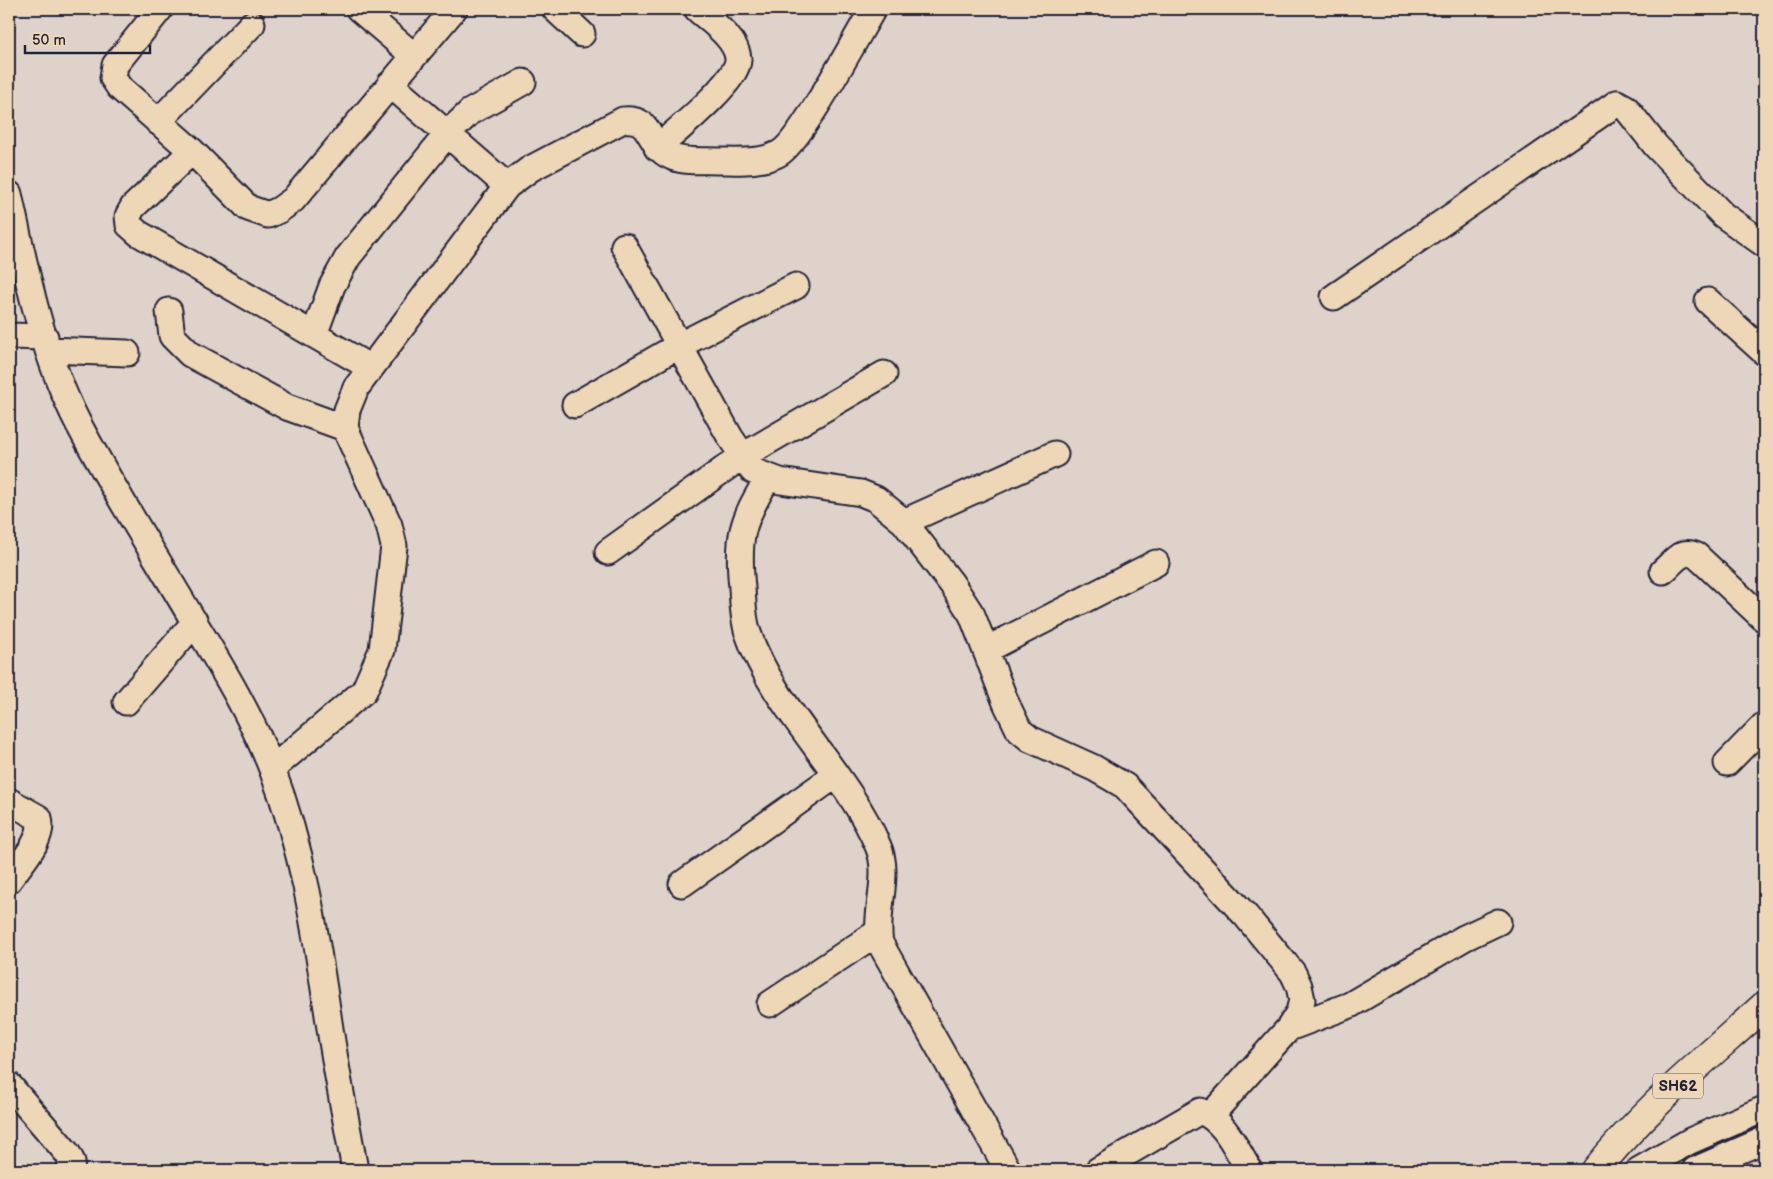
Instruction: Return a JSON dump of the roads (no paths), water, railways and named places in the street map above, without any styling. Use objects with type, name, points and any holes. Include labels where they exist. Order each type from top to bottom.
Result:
[{"type":"main road","name":"SH62","points":[[1596,1170],[1613,1149],[1649,1112],[1764,1006]]},
{"type":"street","points":[[160,9],[116,65],[113,78],[119,87],[192,151],[248,208],[268,215],[293,200],[454,9]]},
{"type":"street","points":[[359,9],[414,56]]},
{"type":"street","points":[[555,9],[582,34]]},
{"type":"street","points":[[657,148],[725,85],[735,72],[739,58],[734,46],[697,9]]},
{"type":"street","points":[[272,769],[364,691],[382,650],[394,546],[389,525],[345,428],[347,410],[356,388],[507,186],[524,173],[624,120],[634,118],[643,123],[657,148],[669,156],[681,160],[747,161],[766,159],[780,154],[801,130],[873,9]]},
{"type":"street","points":[[158,122],[252,24]]},
{"type":"street","points":[[314,335],[332,286],[348,257],[447,134],[470,112],[523,82]]},
{"type":"street","points":[[390,84],[507,186]]},
{"type":"street","points":[[1334,297],[1618,103],[1626,108],[1656,146],[1723,215],[1764,244]]},
{"type":"street","points":[[192,151],[133,207],[128,216],[129,225],[138,234],[371,368]]},
{"type":"street","points":[[9,194],[31,292],[47,343],[78,422],[252,724],[272,769],[304,872],[320,948],[331,1035],[354,1170]]},
{"type":"street","points":[[624,246],[741,457],[753,471],[768,478],[861,493],[876,499],[904,522],[964,600],[980,630],[1006,703],[1019,730],[1030,739],[1094,768],[1125,786],[1246,916],[1293,973],[1299,986],[1302,1000],[1289,1028],[1211,1115]]},
{"type":"street","points":[[576,406],[678,346],[796,286]]},
{"type":"street","points":[[1708,301],[1764,352]]},
{"type":"street","points":[[170,311],[172,336],[190,354],[287,407],[345,428]]},
{"type":"street","points":[[9,336],[47,343],[127,352]]},
{"type":"street","points":[[608,552],[741,457],[884,374]]},
{"type":"street","points":[[904,522],[1055,454]]},
{"type":"street","points":[[768,478],[749,509],[740,539],[739,558],[748,632],[771,680],[836,775],[869,828],[883,859],[878,932],[880,943],[1008,1170]]},
{"type":"street","points":[[1663,571],[1681,554],[1690,553],[1697,556],[1764,619]]},
{"type":"street","points":[[986,650],[1156,563]]},
{"type":"street","points":[[126,702],[194,622]]},
{"type":"street","points":[[1727,763],[1764,725]]},
{"type":"street","points":[[682,884],[836,775]]},
{"type":"street","points":[[9,801],[39,818],[41,828],[37,838],[9,880]]},
{"type":"street","points":[[1289,1028],[1350,1006],[1464,938],[1498,922]]},
{"type":"street","points":[[770,1004],[878,932]]},
{"type":"street","points":[[14,1101],[68,1154],[72,1162],[70,1170]]},
{"type":"street","points":[[1639,1170],[1690,1141],[1764,1109]]},
{"type":"street","points":[[1098,1170],[1200,1111],[1211,1115],[1219,1122],[1250,1170]]},
{"type":"street","points":[[1695,1170],[1764,1140]]}]
